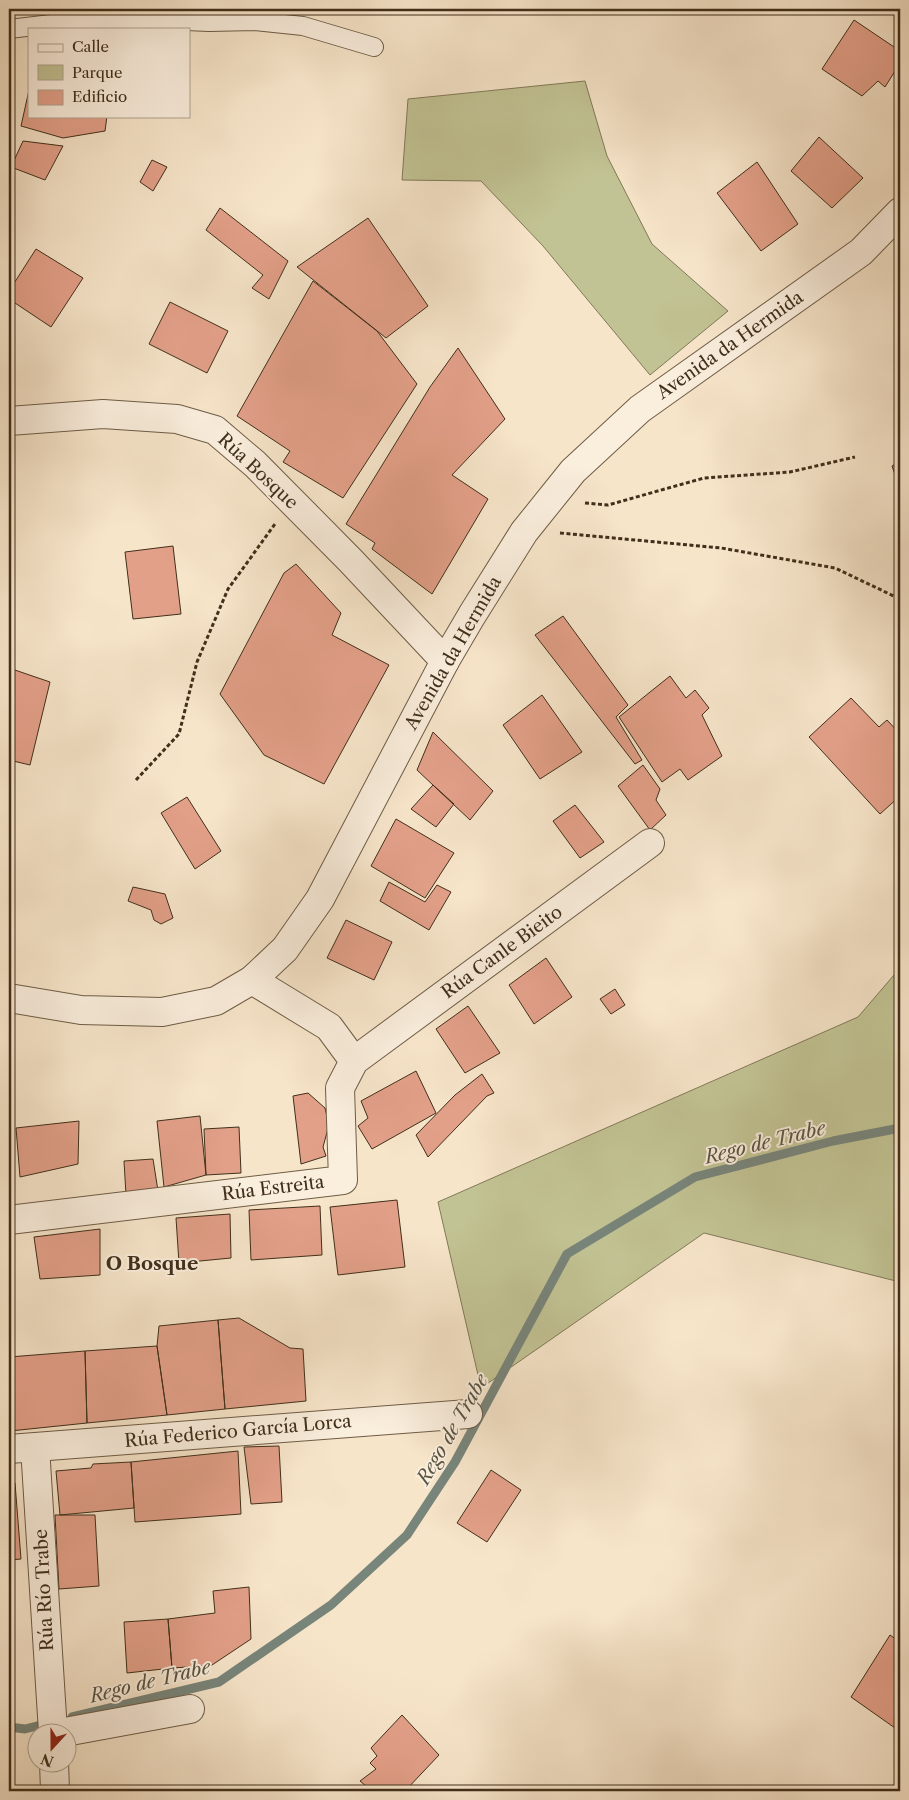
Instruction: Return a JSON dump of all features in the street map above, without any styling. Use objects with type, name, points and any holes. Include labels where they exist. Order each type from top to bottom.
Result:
[{"type":"street","name":"Avenida da Hermida","points":[[9,998],[81,1010],[162,1012],[216,1001],[252,980],[285,949],[320,900],[445,661],[472,615],[524,532],[573,470],[640,409],[860,252],[900,212]]},
{"type":"street","name":"Rúa Bosque","points":[[9,421],[103,414],[177,419],[214,430],[255,464],[351,561],[445,661]]},
{"type":"street","name":"Rúa Canle Bieito","points":[[354,1061],[650,843]]},
{"type":"street","points":[[252,980],[330,1027],[354,1061]]},
{"type":"street","name":"Rúa Estreita","points":[[9,1220],[343,1180],[340,1088],[354,1061]]},
{"type":"street","name":"Rúa Federico García Lorca","points":[[22,1448],[468,1414]]},
{"type":"street","name":"Rúa Río Trabe","points":[[22,1448],[52,1722]]},
{"type":"street","points":[[78,1730],[190,1709]]},
{"type":"street","points":[[54,1772],[55,1791]]},
{"type":"lane","points":[[9,28],[60,22],[141,19],[209,22],[255,21],[303,26],[374,47]]},
{"type":"path","points":[[549,500],[608,505],[704,478],[790,472],[856,457]]},
{"type":"path","points":[[136,780],[179,734],[197,662],[228,589],[292,502]]},
{"type":"path","points":[[524,532],[720,548],[835,568],[900,600]]},
{"type":"green space","points":[[585,81],[607,156],[652,244],[728,311],[650,375],[543,246],[481,181],[402,180],[408,99]]},
{"type":"green space","points":[[900,968],[900,1282],[704,1233],[481,1388],[438,1202],[858,1017]]},
{"type":"building","points":[[854,20],[900,51],[900,63],[885,87],[878,81],[862,96],[822,69]]},
{"type":"building","points":[[28,94],[28,118],[107,118],[105,131],[63,138],[21,126]]},
{"type":"building","points":[[819,137],[863,178],[832,208],[791,171]]},
{"type":"building","points":[[23,141],[63,146],[45,180],[11,167]]},
{"type":"building","points":[[152,160],[167,167],[153,191],[140,182]]},
{"type":"building","points":[[757,162],[798,224],[761,251],[717,193]]},
{"type":"building","points":[[220,208],[288,261],[269,299],[252,288],[263,275],[206,230]]},
{"type":"building","points":[[368,218],[428,306],[386,338],[297,267]]},
{"type":"building","points":[[36,249],[83,278],[51,327],[9,299],[9,291]]},
{"type":"building","points":[[313,281],[377,331],[417,384],[343,498],[283,462],[290,451],[237,416]]},
{"type":"building","points":[[170,302],[228,331],[207,373],[149,344]]},
{"type":"building","points":[[458,348],[505,419],[452,475],[488,499],[432,594],[372,549],[375,543],[346,524],[430,387]]},
{"type":"building","points":[[900,461],[900,489],[892,466]]},
{"type":"building","points":[[173,546],[181,614],[133,619],[125,552]]},
{"type":"building","points":[[296,564],[341,613],[332,635],[389,665],[324,784],[264,755],[220,694],[284,573]]},
{"type":"building","points":[[563,616],[628,705],[616,717],[642,760],[635,764],[535,635]]},
{"type":"building","points":[[9,668],[50,682],[30,765],[9,760]]},
{"type":"building","points":[[670,676],[686,698],[695,690],[709,708],[702,715],[722,756],[688,780],[680,769],[662,782],[619,717]]},
{"type":"building","points":[[542,695],[582,752],[540,779],[503,725]]},
{"type":"building","points":[[851,698],[879,727],[887,720],[900,734],[900,796],[880,814],[809,737]]},
{"type":"building","points":[[433,732],[493,791],[470,820],[417,770]]},
{"type":"building","points":[[643,765],[660,789],[656,800],[666,815],[650,830],[618,786]]},
{"type":"building","points":[[433,785],[454,804],[436,827],[411,809]]},
{"type":"building","points":[[187,797],[221,851],[195,869],[161,813]]},
{"type":"building","points":[[575,805],[604,842],[580,858],[553,821]]},
{"type":"building","points":[[396,819],[454,853],[425,898],[371,866]]},
{"type":"building","points":[[389,882],[425,902],[437,885],[451,892],[429,930],[380,901]]},
{"type":"building","points":[[133,887],[165,894],[173,918],[161,924],[154,920],[151,910],[128,901]]},
{"type":"building","points":[[346,920],[392,942],[374,980],[327,958]]},
{"type":"building","points":[[546,958],[572,997],[534,1024],[509,985]]},
{"type":"building","points":[[615,989],[625,1005],[611,1014],[600,999]]},
{"type":"building","points":[[468,1006],[500,1053],[465,1073],[436,1029]]},
{"type":"building","points":[[416,1071],[436,1113],[372,1149],[358,1126],[368,1118],[361,1101]]},
{"type":"building","points":[[482,1074],[494,1093],[487,1096],[428,1157],[416,1135],[455,1095]]},
{"type":"building","points":[[308,1093],[325,1108],[329,1125],[323,1147],[326,1156],[301,1164],[293,1096]]},
{"type":"building","points":[[200,1116],[206,1175],[164,1187],[157,1121]]},
{"type":"building","points":[[79,1121],[78,1164],[20,1177],[16,1128]]},
{"type":"building","points":[[239,1127],[241,1173],[206,1175],[204,1129]]},
{"type":"building","points":[[153,1159],[158,1191],[126,1195],[124,1161]]},
{"type":"building","points":[[397,1200],[405,1267],[338,1275],[330,1207]]},
{"type":"building","points":[[320,1206],[322,1255],[251,1260],[249,1210]]},
{"type":"building","points":[[230,1214],[231,1258],[179,1263],[176,1218]]},
{"type":"building","points":[[100,1229],[100,1275],[40,1279],[34,1237]]},
{"type":"building","points":[[12,1240],[13,1288],[9,1288],[9,1241]]},
{"type":"building","points":[[239,1318],[290,1348],[303,1349],[306,1401],[225,1409],[218,1320]]},
{"type":"building","points":[[218,1320],[225,1409],[167,1415],[157,1346],[159,1326]]},
{"type":"building","points":[[157,1346],[167,1415],[87,1423],[85,1351]]},
{"type":"building","points":[[85,1351],[87,1423],[10,1431],[9,1357]]},
{"type":"building","points":[[279,1446],[282,1502],[251,1504],[244,1447]]},
{"type":"building","points":[[238,1451],[241,1514],[135,1522],[131,1462]]},
{"type":"building","points":[[131,1462],[134,1508],[60,1515],[56,1471],[91,1468],[93,1464]]},
{"type":"building","points":[[491,1470],[521,1490],[487,1542],[457,1523]]},
{"type":"building","points":[[9,1476],[15,1483],[21,1559],[9,1560]]},
{"type":"building","points":[[55,1515],[95,1515],[99,1586],[59,1589]]},
{"type":"building","points":[[249,1587],[251,1639],[203,1671],[202,1666],[172,1668],[168,1619],[215,1613],[213,1591]]},
{"type":"building","points":[[168,1619],[172,1668],[127,1673],[124,1622]]},
{"type":"building","points":[[890,1635],[900,1642],[900,1722],[895,1728],[851,1697]]},
{"type":"building","points":[[402,1715],[439,1755],[405,1791],[372,1791],[360,1781],[376,1769],[370,1763],[377,1756],[371,1748]]},
{"type":"waterway","name":"Rego de Trabe","points":[[72,1717],[219,1682],[331,1605],[407,1535],[455,1462],[567,1254],[695,1177],[833,1141],[900,1128]]},
{"type":"waterway","name":"Rego de Trabe","points":[[9,1727],[28,1728]]},
{"type":"district","name":"O Bosque","points":[[152,1263]]}]
